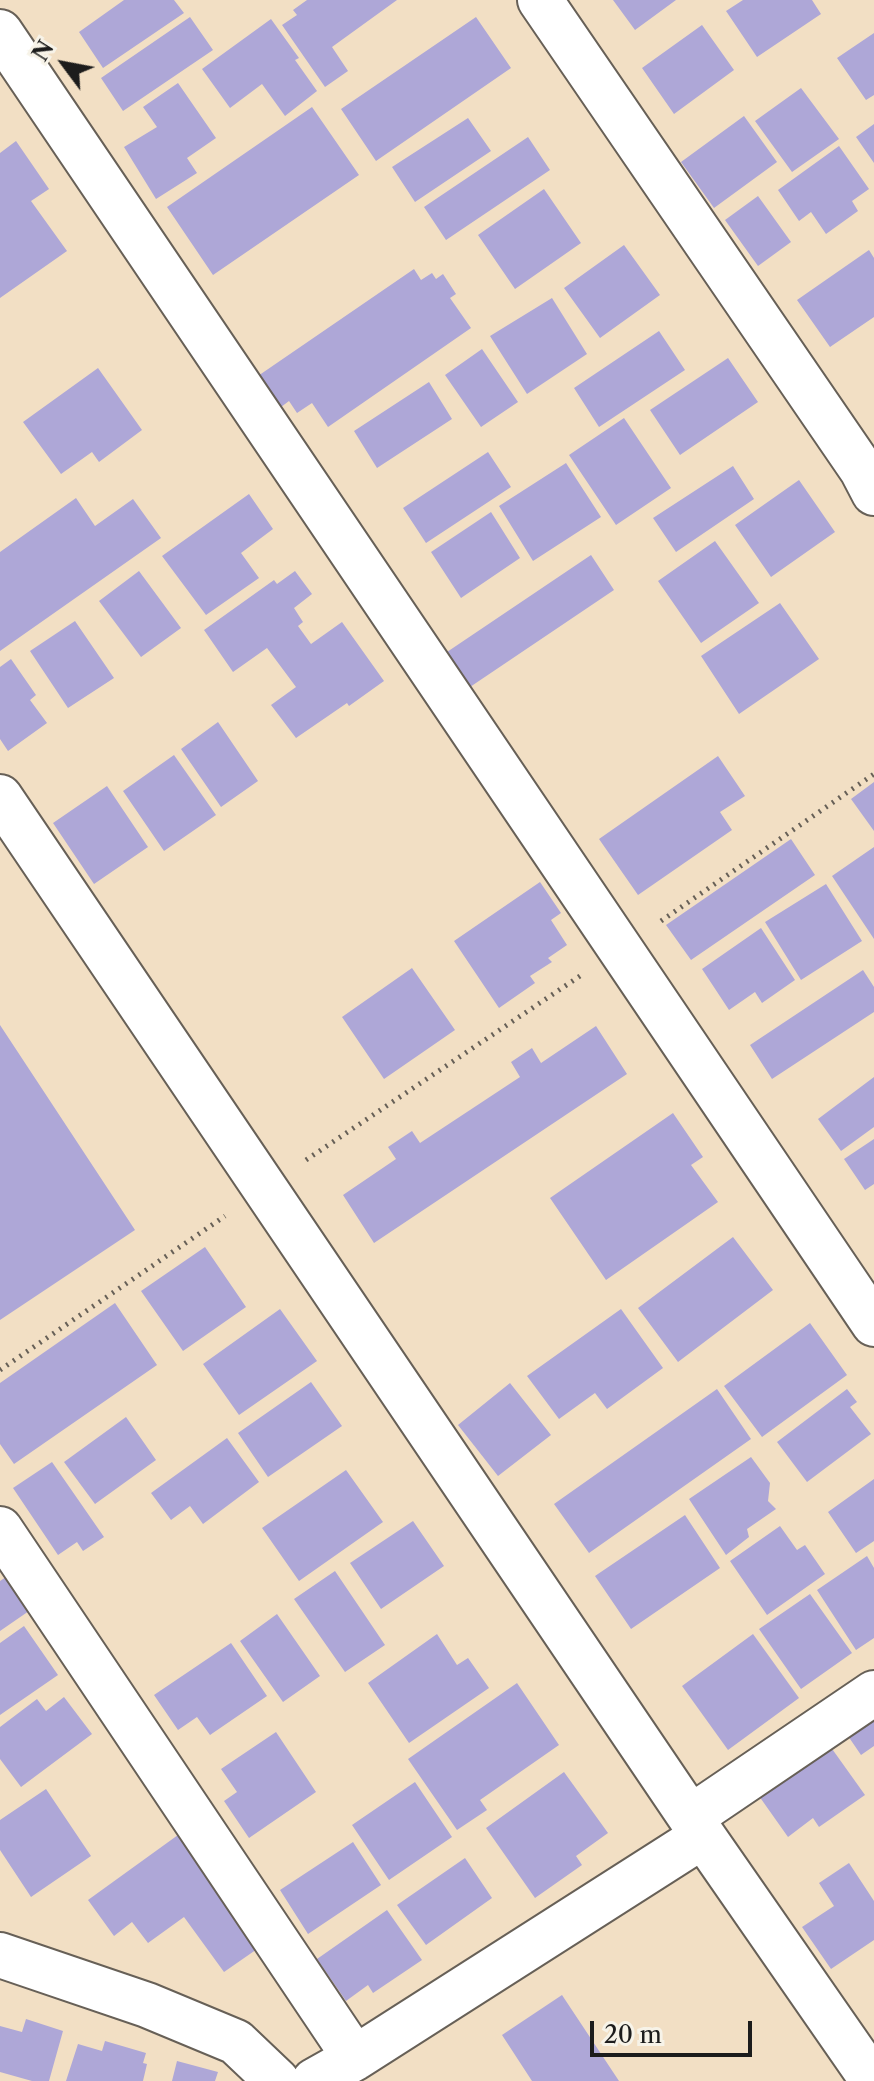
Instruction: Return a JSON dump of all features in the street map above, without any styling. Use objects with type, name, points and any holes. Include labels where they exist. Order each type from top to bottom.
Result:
[{"type":"street","points":[[540,0],[862,470],[874,493]]},
{"type":"street","points":[[0,32],[874,1324]]},
{"type":"street","points":[[0,797],[873,2081]]},
{"type":"street","points":[[0,1529],[355,2058]]},
{"type":"street","points":[[314,2081],[355,2058],[697,1826],[874,1693]]},
{"type":"street","points":[[0,1955],[147,2005],[236,2042],[277,2081]]},
{"type":"path","points":[[621,949],[874,774]]},
{"type":"building","points":[[124,0],[174,0],[184,13],[103,68],[79,32]]},
{"type":"building","points":[[307,0],[397,0],[332,47],[348,71],[325,87],[282,25],[297,15],[293,10]]},
{"type":"building","points":[[613,0],[676,0],[635,30]]},
{"type":"building","points":[[743,0],[812,0],[821,14],[757,57],[726,11]]},
{"type":"building","points":[[190,17],[213,50],[123,111],[101,78]]},
{"type":"building","points":[[476,17],[511,68],[376,161],[341,109]]},
{"type":"building","points":[[271,19],[299,58],[295,60],[317,91],[285,116],[262,84],[230,108],[202,69]]},
{"type":"building","points":[[702,25],[734,70],[674,114],[642,68]]},
{"type":"building","points":[[874,33],[874,95],[866,100],[837,58]]},
{"type":"building","points":[[178,83],[216,138],[187,158],[197,173],[156,199],[124,147],[157,127],[143,107]]},
{"type":"building","points":[[801,88],[839,139],[792,172],[755,121]]},
{"type":"building","points":[[312,107],[359,175],[213,275],[167,207]]},
{"type":"building","points":[[744,116],[777,162],[714,208],[681,162]]},
{"type":"building","points":[[468,118],[491,151],[415,202],[392,167]]},
{"type":"building","points":[[874,124],[874,163],[856,137]]},
{"type":"building","points":[[528,137],[550,170],[446,240],[424,207]]},
{"type":"building","points":[[16,141],[49,189],[31,201],[67,251],[0,298],[0,153]]},
{"type":"building","points":[[839,146],[869,189],[852,201],[858,211],[826,234],[811,212],[799,221],[778,190]]},
{"type":"building","points":[[544,189],[581,243],[515,289],[478,235]]},
{"type":"building","points":[[758,196],[791,242],[758,266],[725,220]]},
{"type":"building","points":[[624,245],[660,295],[600,338],[564,288]]},
{"type":"building","points":[[869,250],[874,258],[874,317],[830,347],[797,300]]},
{"type":"building","points":[[414,269],[421,280],[432,273],[436,279],[443,274],[456,294],[450,298],[471,328],[328,427],[312,403],[297,413],[289,401],[277,410],[255,378]]},
{"type":"building","points":[[552,298],[587,354],[527,394],[490,336]]},
{"type":"building","points":[[659,331],[685,370],[599,427],[574,388]]},
{"type":"building","points":[[482,349],[518,402],[481,427],[445,375]]},
{"type":"building","points":[[728,358],[758,402],[680,455],[650,410]]},
{"type":"building","points":[[98,368],[142,430],[99,462],[92,452],[61,474],[23,422]]},
{"type":"building","points":[[429,382],[452,419],[377,468],[354,431]]},
{"type":"building","points":[[624,418],[671,488],[616,525],[569,455]]},
{"type":"building","points":[[488,452],[511,487],[426,543],[403,508]]},
{"type":"building","points":[[566,463],[601,517],[533,561],[499,506]]},
{"type":"building","points":[[733,466],[754,499],[676,552],[653,518]]},
{"type":"building","points":[[799,480],[835,532],[771,577],[735,525]]},
{"type":"building","points":[[249,494],[273,529],[241,553],[259,578],[206,615],[162,556]]},
{"type":"building","points":[[76,498],[95,526],[133,499],[161,538],[0,651],[0,552]]},
{"type":"building","points":[[491,512],[520,558],[461,598],[431,552]]},
{"type":"building","points":[[715,541],[759,603],[701,643],[658,581]]},
{"type":"building","points":[[591,555],[614,590],[470,687],[447,652]]},
{"type":"building","points":[[139,571],[181,628],[141,657],[99,601]]},
{"type":"building","points":[[295,571],[312,594],[294,608],[303,622],[298,626],[311,644],[342,622],[384,681],[296,738],[271,705],[296,687],[267,648],[233,672],[204,630],[274,580],[277,584]]},
{"type":"building","points":[[780,603],[819,659],[739,714],[701,656]]},
{"type":"building","points":[[75,621],[114,678],[68,708],[30,651]]},
{"type":"building","points":[[11,659],[36,695],[30,700],[47,723],[8,751],[0,739],[0,667]]},
{"type":"building","points":[[218,722],[258,781],[221,807],[181,749]]},
{"type":"building","points":[[174,755],[216,815],[164,851],[123,791]]},
{"type":"building","points":[[718,756],[745,796],[720,812],[732,830],[638,895],[599,839]]},
{"type":"building","points":[[874,782],[874,831],[851,799]]},
{"type":"building","points":[[107,786],[148,847],[94,884],[53,823]]},
{"type":"building","points":[[791,839],[815,875],[691,960],[666,925]]},
{"type":"building","points":[[874,847],[874,939],[832,876]]},
{"type":"building","points":[[540,882],[561,913],[551,920],[567,945],[548,958],[552,962],[530,976],[535,983],[499,1008],[454,941]]},
{"type":"building","points":[[826,884],[862,941],[801,980],[765,922]]},
{"type":"building","points":[[761,928],[795,980],[762,1003],[755,992],[729,1010],[702,969]]},
{"type":"building","points":[[412,968],[455,1030],[384,1079],[342,1017]]},
{"type":"building","points":[[863,970],[874,987],[874,1012],[772,1079],[750,1045]]},
{"type":"building","points":[[0,1025],[135,1230],[0,1320]]},
{"type":"building","points":[[596,1026],[627,1074],[374,1243],[343,1195],[396,1159],[388,1147],[412,1131],[420,1143],[520,1077],[511,1062],[532,1048],[541,1063]]},
{"type":"building","points":[[874,1077],[874,1127],[841,1151],[818,1119]]},
{"type":"building","points":[[673,1113],[703,1157],[691,1165],[718,1202],[606,1280],[550,1198]]},
{"type":"building","points":[[874,1139],[874,1184],[865,1190],[844,1159]]},
{"type":"building","points":[[733,1237],[773,1290],[678,1362],[638,1308]]},
{"type":"building","points":[[205,1247],[246,1307],[183,1351],[141,1291]]},
{"type":"building","points":[[115,1303],[157,1365],[14,1464],[0,1444],[0,1383]]},
{"type":"building","points":[[280,1309],[317,1361],[239,1415],[203,1364]]},
{"type":"building","points":[[621,1309],[663,1368],[607,1409],[595,1393],[559,1419],[527,1376]]},
{"type":"building","points":[[810,1323],[847,1375],[762,1437],[724,1386]]},
{"type":"building","points":[[311,1382],[342,1426],[268,1477],[238,1433]]},
{"type":"building","points":[[510,1383],[551,1435],[498,1476],[458,1425]]},
{"type":"building","points":[[717,1389],[751,1439],[589,1553],[554,1504]]},
{"type":"building","points":[[847,1389],[857,1402],[850,1407],[871,1434],[807,1482],[777,1442]]},
{"type":"building","points":[[126,1417],[156,1460],[95,1504],[64,1462]]},
{"type":"building","points":[[227,1438],[259,1482],[203,1524],[190,1506],[171,1520],[151,1493]]},
{"type":"building","points":[[751,1457],[770,1483],[768,1501],[776,1509],[747,1529],[749,1537],[726,1555],[689,1499]]},
{"type":"building","points":[[52,1462],[104,1537],[83,1551],[77,1542],[58,1555],[13,1488]]},
{"type":"building","points":[[346,1470],[383,1522],[299,1581],[262,1528]]},
{"type":"building","points":[[874,1479],[874,1541],[856,1553],[828,1512]]},
{"type":"building","points":[[685,1515],[720,1568],[631,1629],[595,1576]]},
{"type":"building","points":[[413,1521],[444,1566],[381,1609],[350,1563]]},
{"type":"building","points":[[780,1526],[797,1550],[805,1545],[825,1574],[767,1615],[730,1561]]},
{"type":"building","points":[[867,1556],[874,1568],[874,1638],[856,1650],[817,1590]]},
{"type":"building","points":[[335,1571],[385,1645],[345,1672],[294,1599]]},
{"type":"building","points":[[6,1577],[29,1611],[0,1631],[0,1581]]},
{"type":"building","points":[[810,1594],[852,1653],[801,1689],[759,1629]]},
{"type":"building","points":[[277,1614],[320,1676],[283,1702],[240,1641]]},
{"type":"building","points":[[24,1626],[58,1675],[0,1715],[0,1643]]},
{"type":"building","points":[[437,1634],[457,1665],[468,1658],[489,1688],[409,1743],[368,1683]]},
{"type":"building","points":[[753,1634],[799,1698],[728,1750],[682,1686]]},
{"type":"building","points":[[231,1643],[267,1696],[210,1735],[197,1717],[178,1730],[154,1695]]},
{"type":"building","points":[[517,1683],[559,1745],[480,1800],[487,1810],[457,1830],[408,1759]]},
{"type":"building","points":[[64,1697],[92,1734],[21,1787],[0,1759],[0,1727],[37,1699],[46,1711]]},
{"type":"building","points":[[874,1718],[874,1746],[861,1755],[848,1736]]},
{"type":"building","points":[[276,1732],[316,1792],[249,1838],[224,1801],[237,1792],[221,1769]]},
{"type":"building","points":[[830,1746],[865,1795],[819,1827],[813,1818],[788,1837],[759,1796]]},
{"type":"building","points":[[564,1772],[608,1833],[576,1856],[582,1865],[535,1898],[486,1828]]},
{"type":"building","points":[[415,1782],[452,1837],[389,1880],[352,1825]]},
{"type":"building","points":[[46,1789],[91,1856],[31,1897],[0,1850],[0,1820]]},
{"type":"building","points":[[178,1835],[260,1947],[224,1972],[184,1917],[148,1943],[132,1922],[114,1936],[88,1900]]},
{"type":"building","points":[[353,1842],[381,1885],[308,1934],[280,1890]]},
{"type":"building","points":[[465,1858],[492,1898],[426,1945],[397,1905]]},
{"type":"building","points":[[849,1863],[874,1901],[874,1940],[831,1969],[802,1927],[834,1906],[819,1883]]},
{"type":"building","points":[[387,1910],[422,1960],[373,1993],[368,1985],[346,2001],[317,1959]]},
{"type":"building","points":[[562,1995],[619,2081],[532,2081],[502,2035]]},
{"type":"building","points":[[26,2019],[63,2031],[49,2081],[32,2081],[0,2072],[0,2026],[22,2032]]},
{"type":"building","points":[[105,2041],[146,2053],[143,2081],[66,2081],[78,2044],[102,2051]]},
{"type":"building","points":[[177,2061],[218,2072],[215,2081],[172,2081]]}]
